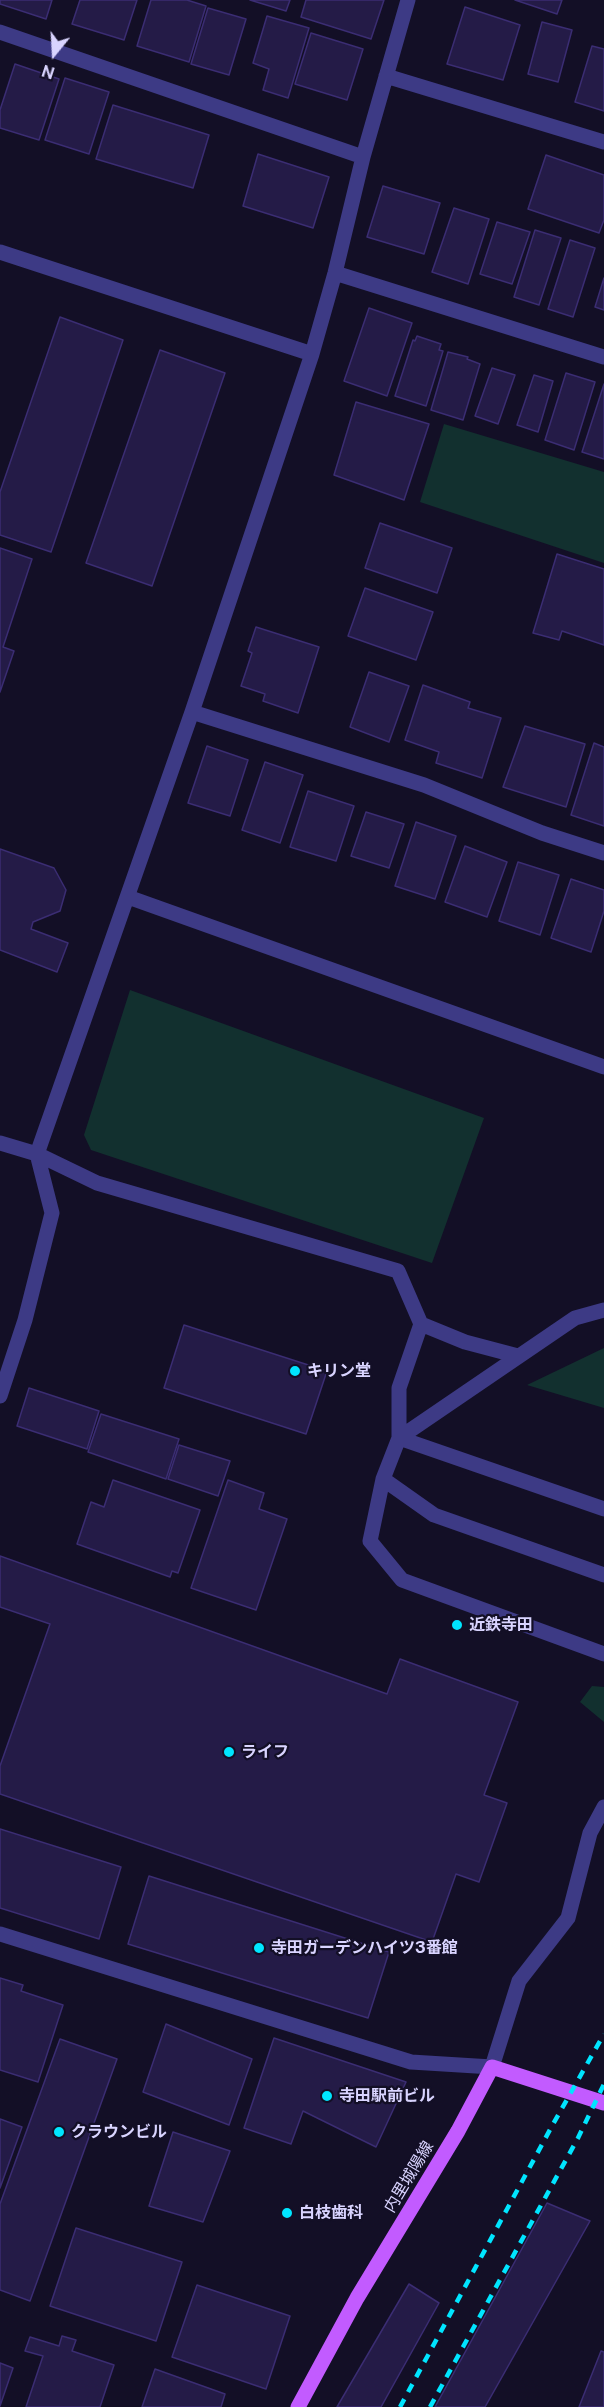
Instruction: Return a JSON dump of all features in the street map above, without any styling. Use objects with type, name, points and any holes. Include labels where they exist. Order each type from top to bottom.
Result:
[{"type":"main road","points":[[492,2067],[604,2103]]},
{"type":"main road","name":"内里城陽線","points":[[298,2407],[357,2298],[458,2131],[492,2067]]},
{"type":"street","points":[[0,1396],[25,1320],[52,1213],[37,1154],[192,712],[312,354],[335,273],[363,157],[408,0]]},
{"type":"street","points":[[0,32],[363,157]]},
{"type":"street","points":[[386,76],[604,142]]},
{"type":"street","points":[[0,252],[312,354]]},
{"type":"street","points":[[335,273],[604,357]]},
{"type":"street","points":[[192,712],[424,785],[542,833],[604,853]]},
{"type":"street","points":[[128,897],[604,1067]]},
{"type":"street","points":[[0,1143],[37,1154],[97,1182],[398,1271],[421,1324],[399,1388],[399,1438],[383,1479],[370,1540],[402,1580],[604,1654]]},
{"type":"street","points":[[399,1438],[575,1318],[604,1310]]},
{"type":"street","points":[[421,1324],[465,1342],[518,1356]]},
{"type":"street","points":[[399,1438],[604,1509]]},
{"type":"street","points":[[383,1479],[434,1515],[604,1575]]},
{"type":"street","points":[[0,1934],[411,2062],[492,2067],[519,1981],[568,1918],[590,1833],[604,1807]]},
{"type":"green space","points":[[444,424],[604,472],[604,563],[420,502]]},
{"type":"green space","points":[[130,990],[484,1118],[432,1263],[91,1150],[84,1135]]},
{"type":"green space","points":[[604,1348],[604,1408],[527,1385]]},
{"type":"green space","points":[[592,1686],[604,1687],[604,1722],[580,1702]]},
{"type":"building","points":[[0,0],[52,0],[46,19],[0,4]]},
{"type":"building","points":[[80,0],[137,0],[124,40],[72,24]]},
{"type":"building","points":[[151,0],[187,0],[206,6],[189,62],[137,46]]},
{"type":"building","points":[[250,0],[290,0],[286,11]]},
{"type":"building","points":[[306,0],[384,0],[371,39],[301,17]]},
{"type":"building","points":[[515,0],[562,0],[557,14]]},
{"type":"building","points":[[465,7],[520,25],[503,80],[447,64]]},
{"type":"building","points":[[208,8],[246,19],[229,75],[191,64]]},
{"type":"building","points":[[267,16],[309,28],[288,98],[263,90],[269,69],[253,63]]},
{"type":"building","points":[[542,22],[572,30],[558,82],[528,74]]},
{"type":"building","points":[[311,33],[363,49],[347,100],[295,84]]},
{"type":"building","points":[[592,46],[604,49],[604,111],[575,102]]},
{"type":"building","points":[[15,64],[59,79],[39,140],[0,128],[0,110]]},
{"type":"building","points":[[65,78],[109,92],[89,154],[45,140]]},
{"type":"building","points":[[113,105],[209,135],[193,188],[96,159]]},
{"type":"building","points":[[258,154],[329,177],[313,228],[243,206]]},
{"type":"building","points":[[546,155],[604,175],[604,220],[599,233],[528,209]]},
{"type":"building","points":[[383,186],[440,203],[424,254],[367,237]]},
{"type":"building","points":[[454,208],[489,219],[468,284],[432,272]]},
{"type":"building","points":[[497,222],[530,232],[512,284],[480,274]]},
{"type":"building","points":[[535,230],[561,238],[539,305],[514,297]]},
{"type":"building","points":[[570,240],[595,248],[573,317],[548,309]]},
{"type":"building","points":[[604,278],[604,310],[595,307]]},
{"type":"building","points":[[369,308],[412,323],[387,396],[344,381]]},
{"type":"building","points":[[60,317],[123,340],[51,552],[0,535],[0,492]]},
{"type":"building","points":[[417,336],[441,344],[439,350],[443,351],[426,406],[395,396],[413,340],[415,341]]},
{"type":"building","points":[[160,350],[225,373],[152,586],[86,563]]},
{"type":"building","points":[[448,352],[468,357],[467,359],[480,364],[463,420],[431,410]]},
{"type":"building","points":[[492,368],[515,375],[498,424],[475,416]]},
{"type":"building","points":[[566,373],[595,382],[574,450],[545,440]]},
{"type":"building","points":[[534,375],[553,381],[538,432],[517,425]]},
{"type":"building","points":[[604,384],[604,459],[582,452]]},
{"type":"building","points":[[356,402],[429,424],[404,500],[334,475]]},
{"type":"building","points":[[380,523],[452,548],[437,593],[365,568]]},
{"type":"building","points":[[0,548],[32,559],[3,647],[14,651],[0,692]]},
{"type":"building","points":[[557,554],[604,569],[604,645],[562,631],[559,640],[533,633]]},
{"type":"building","points":[[365,588],[433,612],[416,660],[348,636]]},
{"type":"building","points":[[256,627],[319,647],[298,713],[263,701],[265,694],[241,686],[252,653],[248,651]]},
{"type":"building","points":[[369,672],[409,686],[389,742],[350,727]]},
{"type":"building","points":[[423,685],[470,702],[468,708],[501,718],[482,778],[436,763],[439,752],[405,740]]},
{"type":"building","points":[[525,726],[585,744],[566,807],[503,787]]},
{"type":"building","points":[[594,743],[604,747],[604,826],[571,815]]},
{"type":"building","points":[[207,746],[248,760],[230,816],[188,803]]},
{"type":"building","points":[[265,762],[303,775],[280,843],[242,830]]},
{"type":"building","points":[[308,791],[354,806],[336,861],[290,847]]},
{"type":"building","points":[[366,812],[404,824],[389,868],[351,856]]},
{"type":"building","points":[[416,822],[456,836],[435,899],[395,886]]},
{"type":"building","points":[[465,846],[507,862],[487,917],[445,902]]},
{"type":"building","points":[[0,849],[54,868],[66,890],[60,911],[33,922],[31,929],[68,943],[57,972],[0,950]]},
{"type":"building","points":[[518,862],[559,875],[540,935],[499,921]]},
{"type":"building","points":[[571,879],[604,890],[604,911],[591,952],[551,938]]},
{"type":"building","points":[[184,1325],[327,1371],[306,1434],[164,1388]]},
{"type":"building","points":[[29,1388],[99,1411],[87,1449],[17,1426]]},
{"type":"building","points":[[101,1414],[179,1439],[166,1479],[88,1452]]},
{"type":"building","points":[[179,1445],[230,1461],[218,1496],[168,1479]]},
{"type":"building","points":[[113,1480],[200,1510],[178,1573],[172,1571],[170,1577],[77,1544],[91,1502],[104,1507]]},
{"type":"building","points":[[228,1480],[264,1493],[259,1509],[287,1519],[256,1610],[191,1588]]},
{"type":"building","points":[[0,1556],[387,1694],[400,1659],[518,1702],[484,1795],[507,1803],[479,1882],[456,1874],[432,1942],[0,1794],[0,1766],[50,1624],[0,1607]]},
{"type":"building","points":[[0,1829],[121,1867],[99,1939],[0,1908]]},
{"type":"building","name":"寺田ガーデンハイツ3番館","points":[[149,1876],[389,1952],[368,2018],[128,1944]]},
{"type":"building","points":[[0,1978],[23,1985],[21,1991],[63,2005],[38,2082],[0,2070]]},
{"type":"building","points":[[166,2024],[252,2059],[229,2125],[143,2092]]},
{"type":"building","name":"寺田駅前ビル","points":[[274,2038],[406,2082],[376,2147],[303,2111],[291,2144],[244,2128]]},
{"type":"building","name":"クラウンビル","points":[[60,2039],[117,2059],[30,2301],[0,2290],[0,2204]]},
{"type":"building","points":[[0,2119],[22,2127],[0,2188]]},
{"type":"building","points":[[173,2132],[230,2151],[203,2222],[149,2206]]},
{"type":"building","points":[[547,2203],[590,2221],[485,2407],[435,2407]]},
{"type":"building","points":[[76,2228],[182,2262],[156,2341],[50,2306]]},
{"type":"building","points":[[409,2284],[439,2303],[381,2407],[337,2407]]},
{"type":"building","points":[[197,2285],[290,2316],[266,2389],[172,2357]]},
{"type":"building","points":[[62,2336],[76,2340],[72,2351],[114,2365],[100,2407],[26,2407],[43,2356],[25,2351],[30,2337],[59,2346]]},
{"type":"building","points":[[601,2351],[604,2352],[604,2407],[579,2407]]},
{"type":"building","points":[[0,2363],[13,2368],[0,2406]]},
{"type":"building","points":[[155,2369],[225,2394],[221,2407],[142,2407]]},
{"type":"railway","points":[[400,2407],[604,2034]]},
{"type":"railway","points":[[430,2407],[578,2138],[604,2084]]},
{"type":"place","name":"キリン堂","points":[[295,1371]]},
{"type":"place","name":"近鉄寺田","points":[[457,1625]]},
{"type":"place","name":"ライフ","points":[[229,1752]]},
{"type":"place","name":"寺田ガーデンハイツ3番館","points":[[259,1948]]},
{"type":"place","name":"寺田駅前ビル","points":[[327,2096]]},
{"type":"place","name":"クラウンビル","points":[[59,2132]]},
{"type":"place","name":"白枝歯科","points":[[287,2213]]}]
